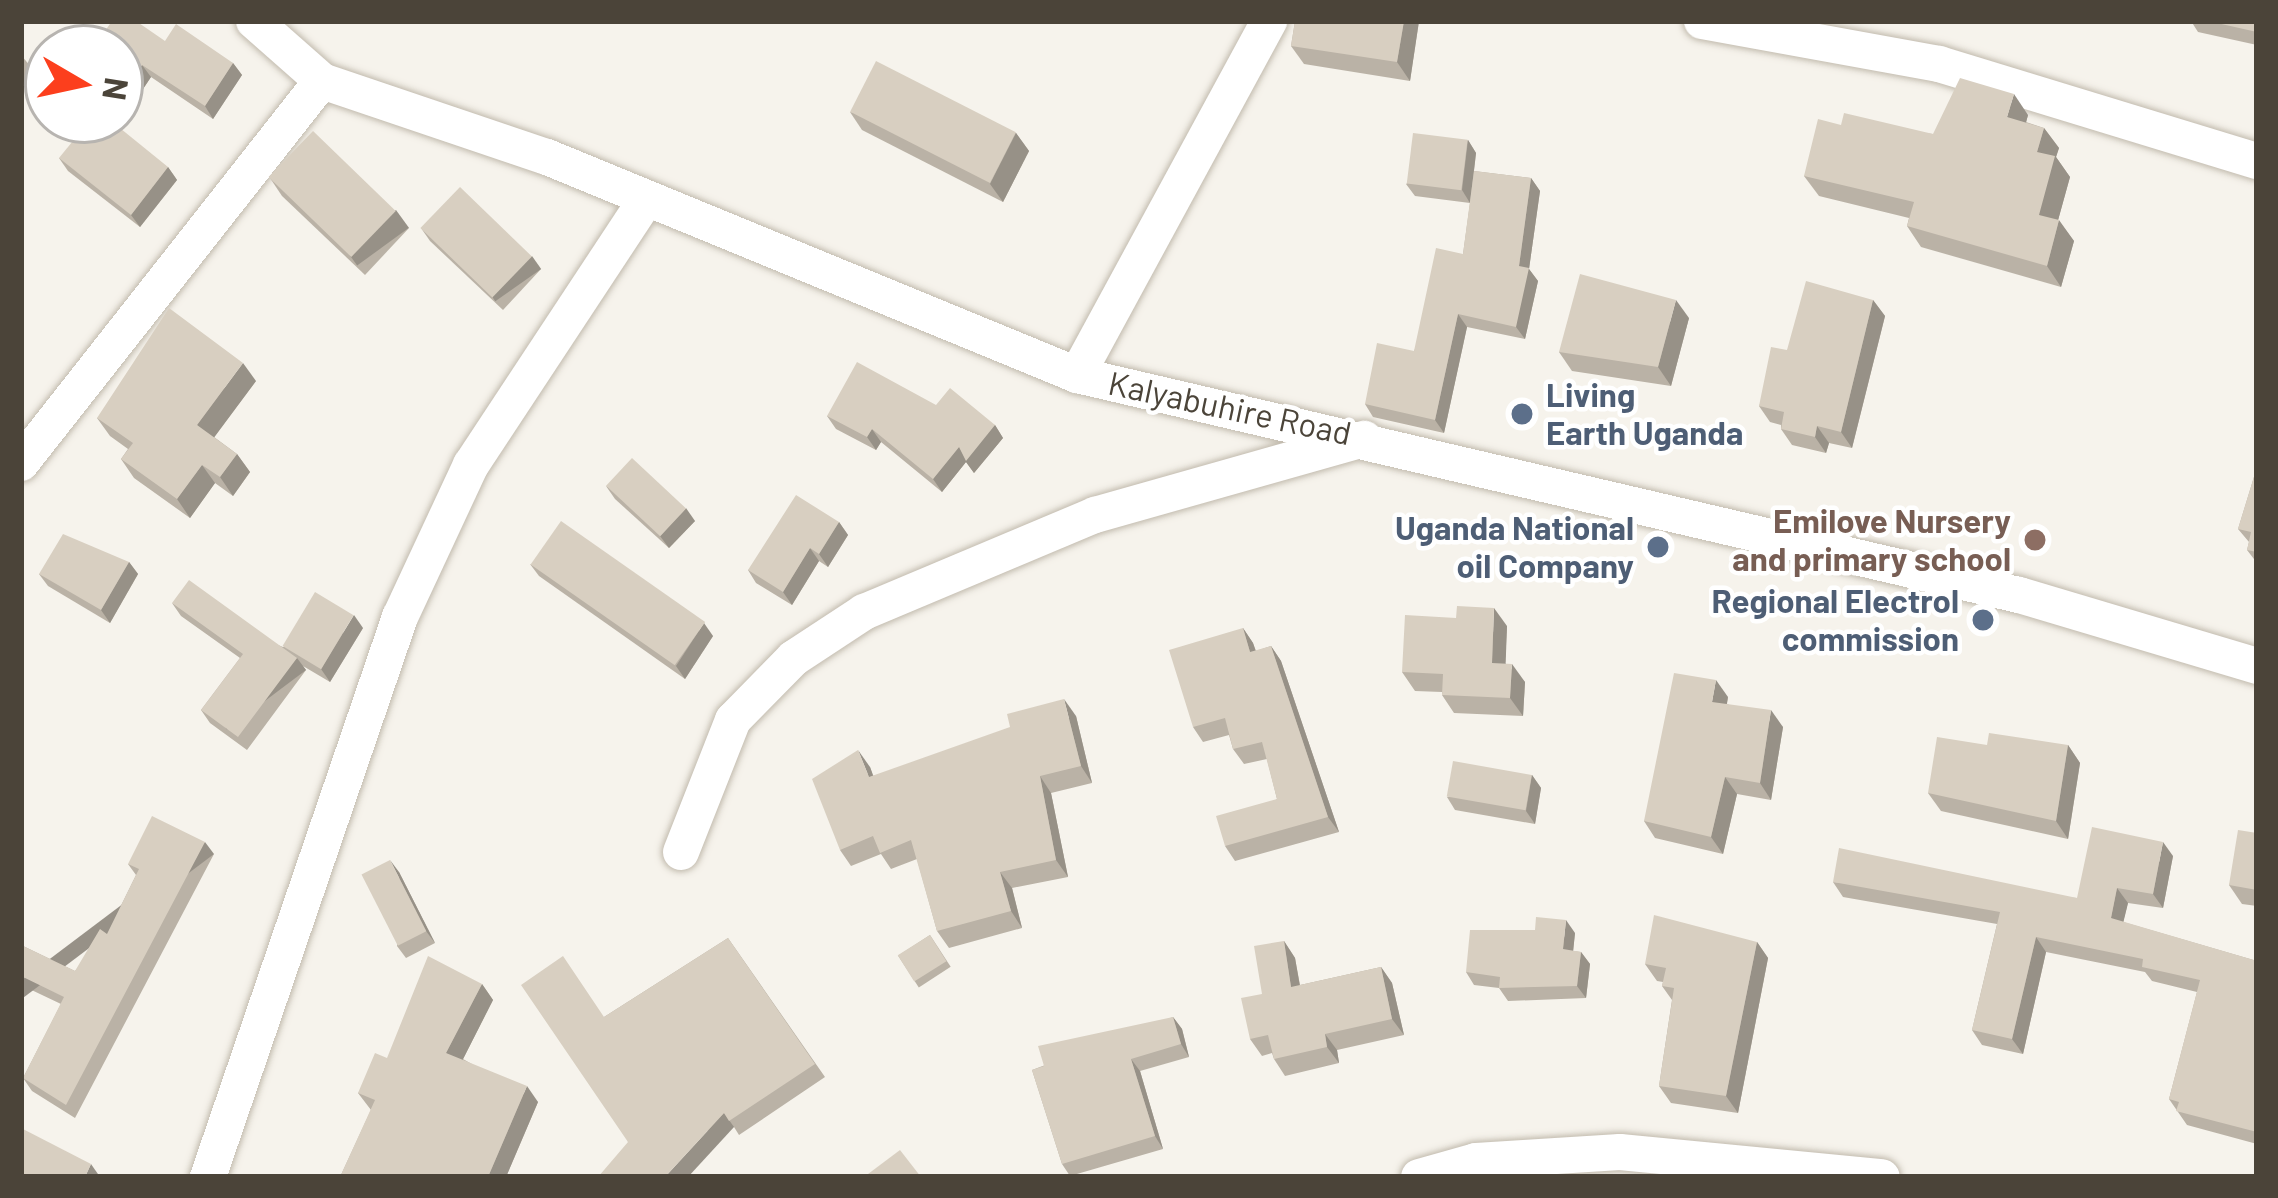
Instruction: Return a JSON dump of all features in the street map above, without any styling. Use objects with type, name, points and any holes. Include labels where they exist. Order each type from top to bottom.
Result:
[{"type":"street","name":"Kalyabuhire Road","points":[[254,21],[322,81],[548,157],[645,201],[861,281],[1077,375],[1367,438],[2019,595],[2257,665]]},
{"type":"street","points":[[1077,375],[1269,21]]},
{"type":"street","points":[[1702,21],[1939,64],[2257,160]]},
{"type":"street","points":[[21,463],[322,81]]},
{"type":"street","points":[[208,1177],[400,617],[471,465],[645,201]]},
{"type":"street","points":[[681,852],[734,720],[794,658],[864,612],[1095,515],[1367,438]]},
{"type":"street","points":[[1420,1177],[1476,1161],[1620,1152],[1882,1177]]},
{"type":"building","points":[[1295,21],[1404,21],[1397,62],[1291,46]]},
{"type":"building","points":[[2208,21],[2257,21],[2257,32]]},
{"type":"building","points":[[176,24],[233,63],[205,106],[144,66],[144,27],[165,41]]},
{"type":"building","points":[[876,61],[1016,132],[990,183],[850,112]]},
{"type":"building","points":[[1960,78],[2014,94],[2007,117],[2044,128],[2037,152],[2055,156],[2039,215],[2059,220],[2047,266],[1907,226],[1914,202],[1804,176],[1818,119],[1841,125],[1844,113],[1933,134]]},
{"type":"building","points":[[313,131],[396,211],[351,257],[269,177]]},
{"type":"building","points":[[1413,133],[1468,140],[1461,190],[1407,184]]},
{"type":"building","points":[[70,144],[140,144],[168,167],[131,215],[59,158]]},
{"type":"building","points":[[1474,171],[1531,178],[1519,266],[1529,268],[1516,327],[1458,314],[1435,420],[1365,404],[1377,343],[1414,351],[1436,248],[1463,254]]},
{"type":"building","points":[[460,187],[532,256],[492,297],[420,228]]},
{"type":"building","points":[[1580,274],[1676,300],[1658,367],[1559,352]]},
{"type":"building","points":[[1806,281],[1873,300],[1841,432],[1817,426],[1815,437],[1781,429],[1784,412],[1759,406],[1771,347],[1787,350]]},
{"type":"building","points":[[169,308],[243,363],[197,425],[237,454],[220,477],[202,465],[177,499],[121,459],[133,443],[97,418]]},
{"type":"building","points":[[857,362],[936,405],[950,388],[995,425],[966,461],[959,447],[933,479],[872,429],[867,437],[827,416]]},
{"type":"building","points":[[632,458],[686,508],[660,536],[606,486]]},
{"type":"building","points":[[2257,467],[2257,552],[2247,550],[2251,532],[2238,529]]},
{"type":"building","points":[[796,495],[839,522],[819,554],[810,548],[783,592],[748,570]]},
{"type":"building","points":[[561,521],[705,622],[675,665],[531,564]]},
{"type":"building","points":[[63,534],[129,562],[101,610],[39,574]]},
{"type":"building","points":[[189,580],[297,658],[238,737],[201,710],[243,654],[172,603]]},
{"type":"building","points":[[315,592],[354,615],[321,669],[283,646]]},
{"type":"building","points":[[1457,606],[1494,608],[1492,663],[1512,664],[1510,698],[1442,695],[1443,674],[1402,672],[1405,615],[1456,618]]},
{"type":"building","points":[[1243,628],[1250,652],[1271,646],[1328,817],[1225,846],[1216,816],[1277,799],[1262,742],[1233,749],[1225,718],[1193,727],[1169,650]]},
{"type":"building","points":[[1674,673],[1716,680],[1712,702],[1771,710],[1760,783],[1725,777],[1711,837],[1644,821]]},
{"type":"building","points":[[1064,699],[1081,766],[1040,776],[1056,860],[1000,872],[1011,911],[937,931],[911,840],[880,853],[873,836],[840,850],[812,779],[858,750],[869,777],[1010,727],[1007,714]]},
{"type":"building","points":[[1989,733],[2068,745],[2056,821],[1928,793],[1937,737],[1987,745]]},
{"type":"building","points":[[1453,761],[1532,775],[1526,810],[1447,796]]},
{"type":"building","points":[[152,816],[205,842],[66,1105],[23,1078],[64,997],[21,976],[21,945],[75,971],[100,929],[107,934],[139,869],[128,864]]},
{"type":"building","points":[[2092,827],[2163,842],[2153,894],[2117,888],[2111,918],[2257,961],[2257,1132],[2176,1111],[2179,1102],[2169,1099],[2200,980],[2142,967],[2143,959],[2036,937],[2012,1039],[1972,1030],[2000,912],[1833,882],[1839,848],[2077,898]]},
{"type":"building","points":[[2238,830],[2257,833],[2257,890],[2229,885]]},
{"type":"building","points":[[390,860],[426,931],[398,946],[361,875]]},
{"type":"building","points":[[1654,915],[1757,942],[1726,1096],[1659,1086],[1674,988],[1662,986],[1666,968],[1645,964]]},
{"type":"building","points":[[1536,917],[1566,920],[1563,949],[1581,952],[1577,986],[1499,988],[1500,977],[1466,972],[1470,930],[1535,930]]},
{"type":"building","points":[[930,935],[946,961],[914,981],[898,955]]},
{"type":"building","points":[[728,938],[815,1064],[729,1121],[724,1113],[665,1177],[598,1177],[628,1142],[521,985],[563,956],[604,1017]]},
{"type":"building","points":[[1284,941],[1291,987],[1381,967],[1392,1019],[1325,1034],[1327,1047],[1274,1059],[1268,1035],[1250,1039],[1241,998],[1262,994],[1254,946]]},
{"type":"building","points":[[428,956],[482,984],[446,1053],[527,1086],[488,1177],[340,1177],[375,1100],[358,1093],[375,1053],[387,1058]]},
{"type":"building","points":[[1173,1017],[1181,1044],[1131,1059],[1155,1136],[1062,1164],[1032,1070],[1044,1066],[1038,1046]]},
{"type":"building","points":[[21,1128],[91,1164],[85,1177],[21,1177]]},
{"type":"building","points":[[900,1150],[921,1177],[864,1177]]},
{"type":"place","name":"Living Earth Uganda","points":[[1522,414]]},
{"type":"place","name":"Emilove Nursery and primary school","points":[[2035,540]]},
{"type":"place","name":"Uganda National oil Company","points":[[1658,547]]},
{"type":"place","name":"Regional Electrol commission","points":[[1983,620]]}]
